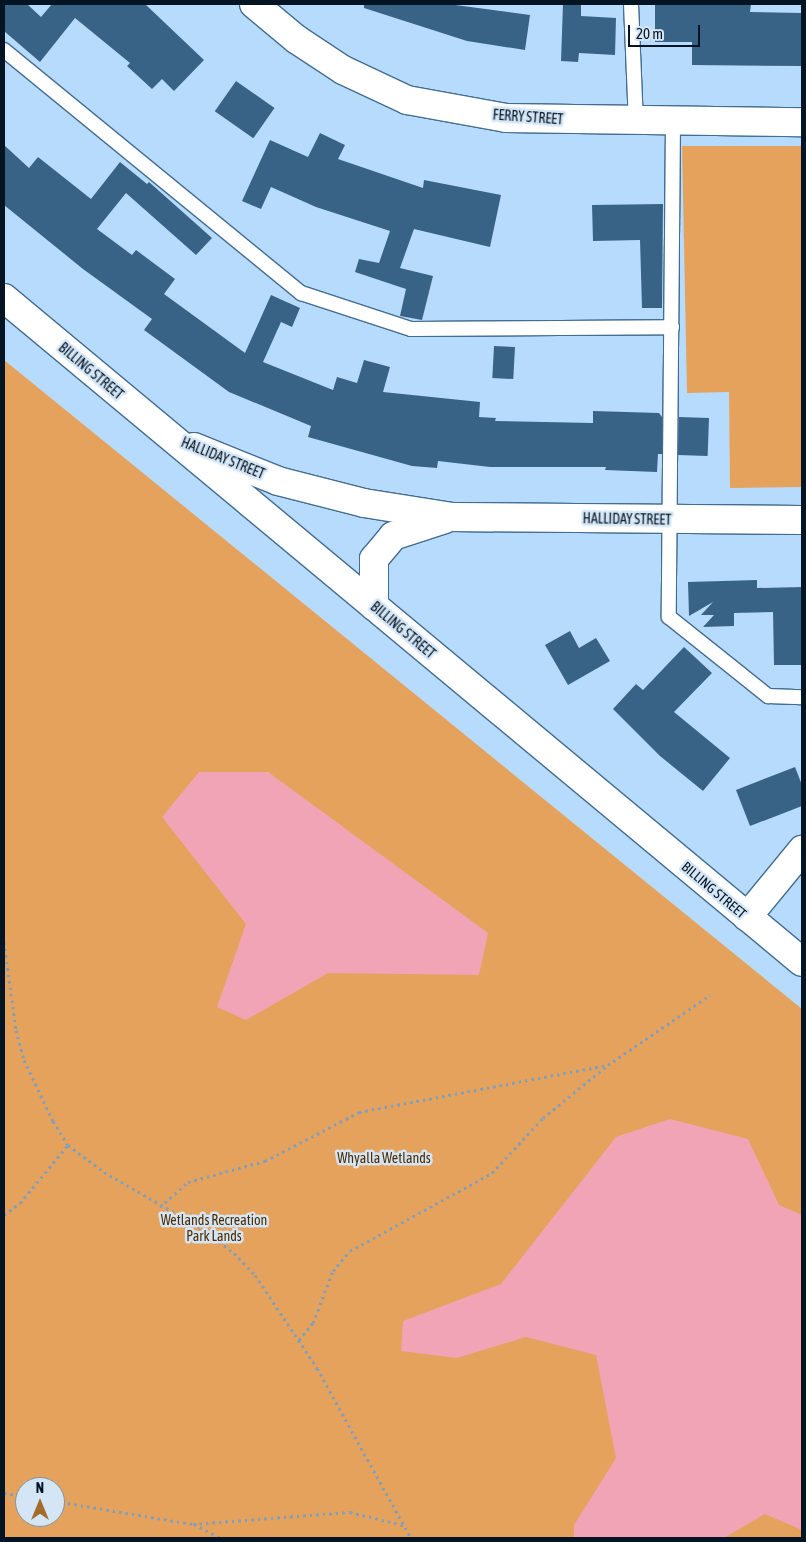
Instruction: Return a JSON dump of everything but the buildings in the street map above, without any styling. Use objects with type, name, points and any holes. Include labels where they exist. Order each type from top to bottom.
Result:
[{"type":"street","name":"FERRY STREET","points":[[254,4],[296,40],[343,70],[407,100],[506,118],[673,122],[802,122]]},
{"type":"street","name":"BILLING STREET","points":[[4,298],[802,962]]},
{"type":"street","name":"HALLIDAY STREET","points":[[170,437],[278,481],[364,504],[452,517],[802,520]]},
{"type":"street","name":"HALLIDAY STREET","points":[[374,606],[374,559],[393,536],[452,517]]},
{"type":"street","points":[[747,918],[802,850]]},
{"type":"lane","points":[[631,4],[636,121]]},
{"type":"lane","points":[[4,50],[300,293],[411,329],[672,327]]},
{"type":"lane","points":[[673,122],[669,617],[768,696],[802,696]]},
{"type":"path","points":[[4,942],[16,1030],[24,1060],[53,1121],[68,1145],[104,1172],[160,1207],[198,1226],[234,1253],[255,1275],[299,1340],[411,1538]]},
{"type":"path","points":[[299,1340],[313,1323],[333,1272],[350,1251],[492,1173],[543,1118],[608,1065],[710,995]]},
{"type":"path","points":[[160,1207],[188,1182],[264,1161],[358,1112],[608,1065]]},
{"type":"path","points":[[4,1215],[20,1203],[68,1145]]},
{"type":"path","points":[[65,1503],[193,1524],[350,1512],[404,1525]]},
{"type":"path","points":[[193,1524],[220,1538]]},
{"type":"green space","points":[[682,146],[802,146],[802,487],[730,488],[729,392],[687,393]]},
{"type":"green space","name":"Whyalla Wetlands","points":[[4,360],[802,1009],[802,1538],[4,1538]]},
{"type":"shaded area","points":[[199,772],[268,772],[488,933],[479,975],[328,973],[246,1020],[217,1007],[246,924],[162,817]]},
{"type":"shaded area","points":[[670,1119],[748,1139],[779,1205],[802,1215],[802,1530],[765,1514],[724,1538],[574,1538],[574,1525],[616,1458],[596,1355],[526,1337],[457,1358],[401,1351],[403,1321],[501,1284],[616,1137]]},
{"type":"park label","name":"Wetlands Recreation Park Lands","points":[[214,1228]]}]
